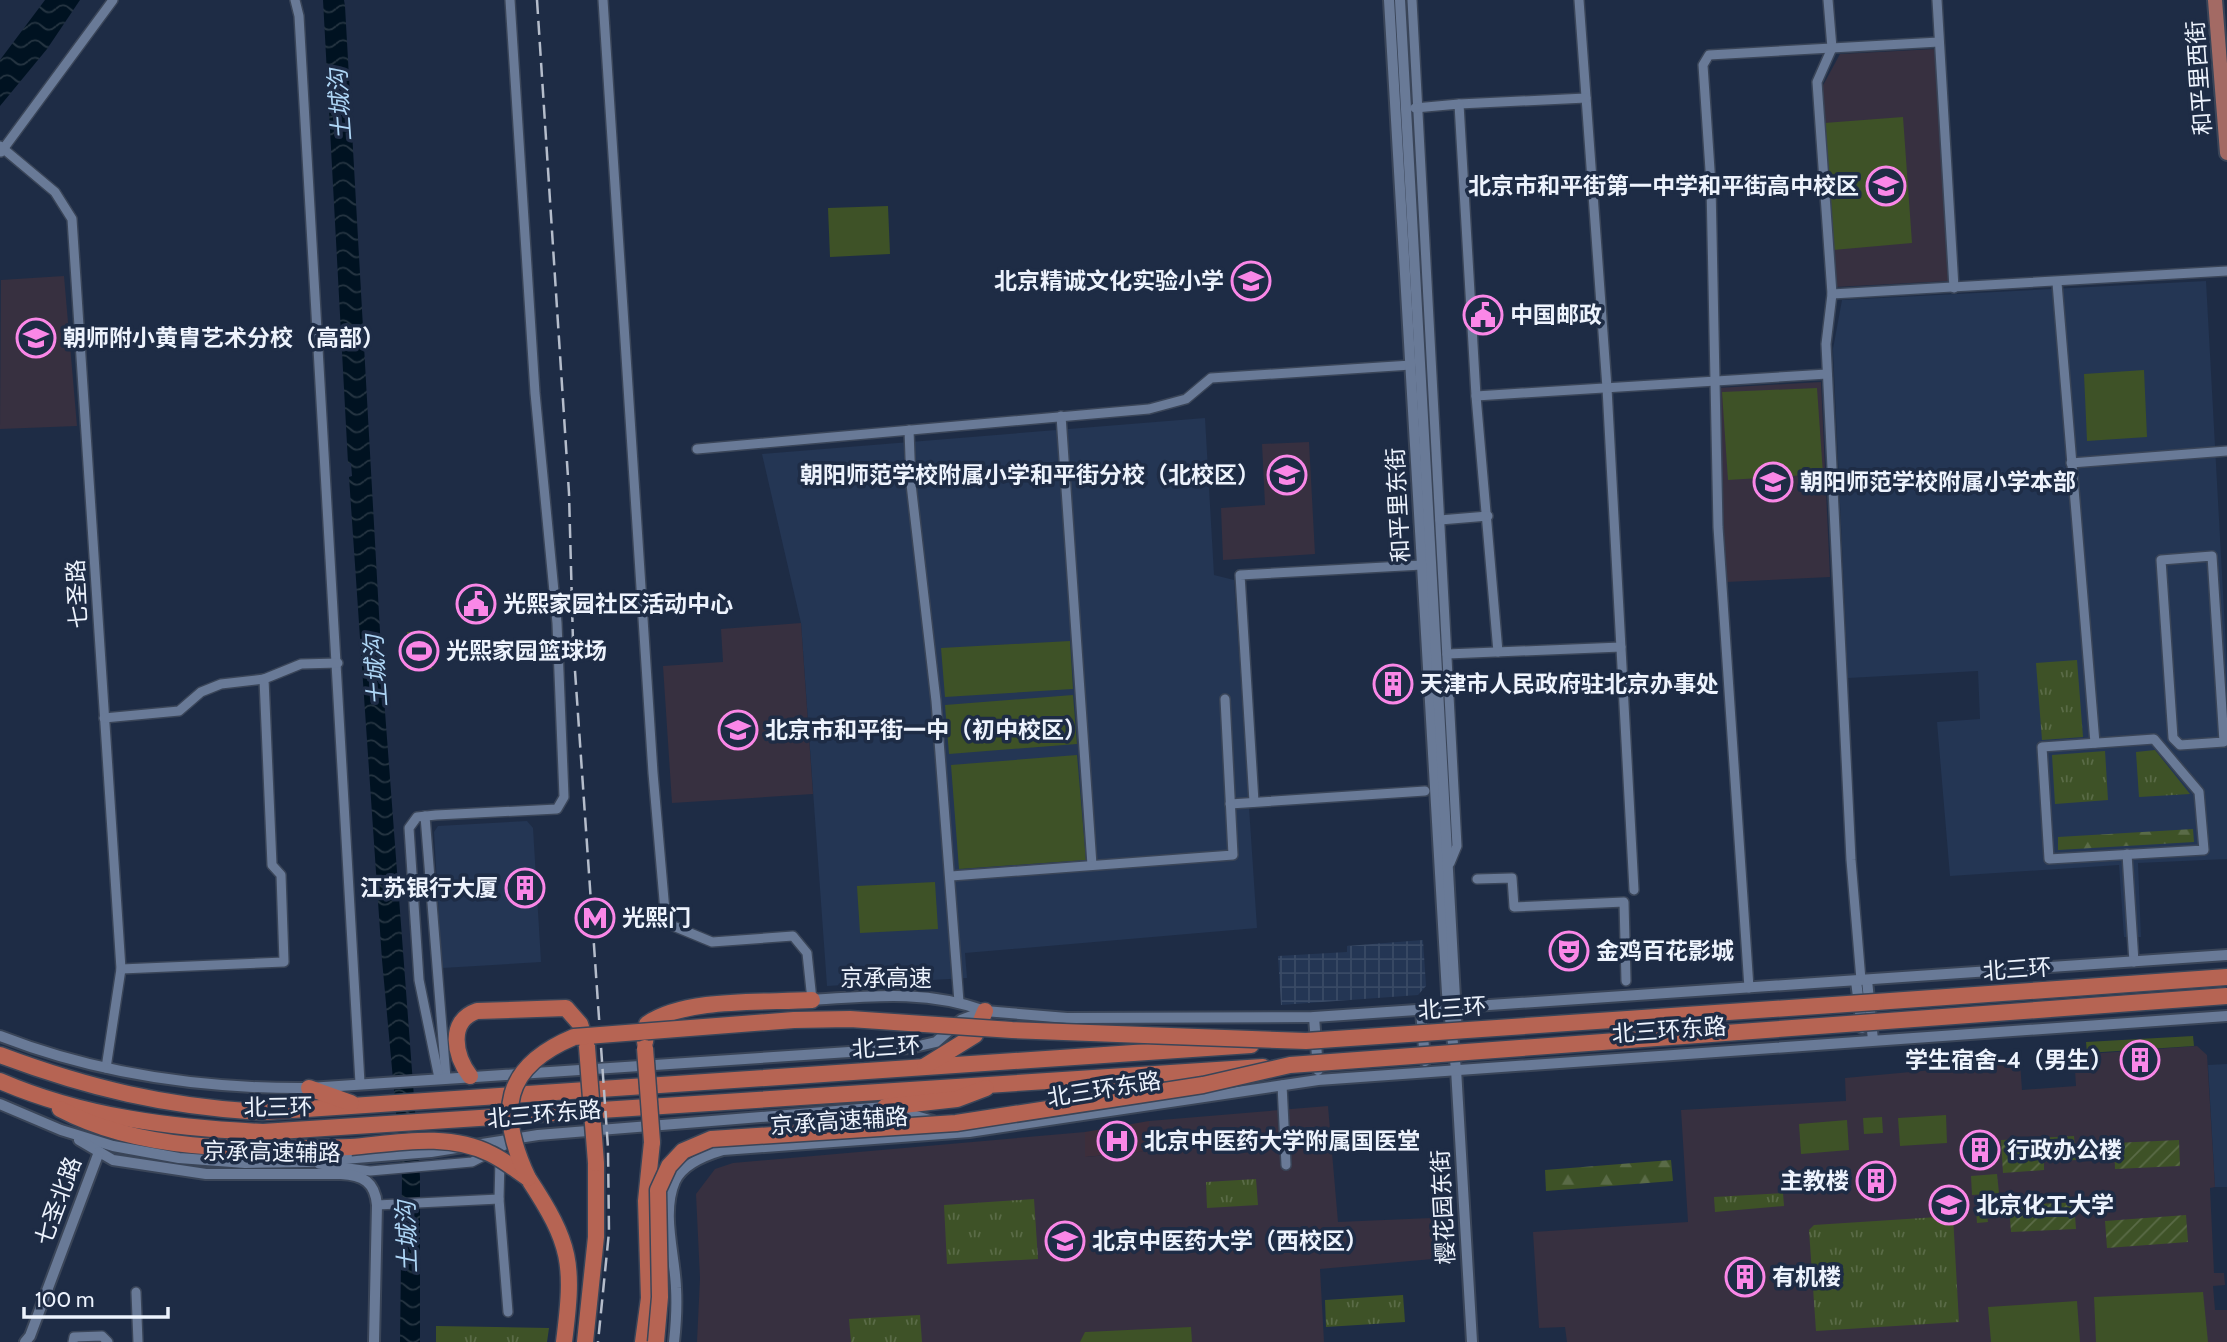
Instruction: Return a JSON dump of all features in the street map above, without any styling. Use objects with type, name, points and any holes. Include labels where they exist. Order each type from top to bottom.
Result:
[{"type":"highway","name":"北三环","points":[[680,1084],[2227,977]]},
{"type":"highway","name":"北三环","points":[[681,1104],[1005,1081],[1290,1065],[2227,996]]},
{"type":"highway","points":[[643,1342],[649,1298],[646,1201],[652,1142],[645,1048],[647,1024],[661,1015],[695,1007],[812,1000]]},
{"type":"highway","points":[[470,1076],[460,1058],[456,1042],[458,1025],[465,1015],[477,1011],[566,1008],[580,1024],[587,1047],[596,1163],[596,1237],[585,1342]]},
{"type":"highway","points":[[923,1068],[975,1035],[985,1011]]},
{"type":"highway","points":[[564,1342],[570,1273],[567,1247],[528,1178],[509,1127],[510,1100],[530,1063],[548,1048],[574,1037],[794,1020],[850,1019],[1012,1030],[1306,1041]]},
{"type":"highway","name":"北三环","points":[[0,1055],[65,1079],[149,1101],[201,1109],[262,1112],[561,1093]]},
{"type":"highway","points":[[656,1342],[660,1297],[658,1190],[669,1166],[683,1151],[710,1139],[956,1123],[1203,1085],[1290,1065]]},
{"type":"highway","name":"北三环","points":[[0,1081],[39,1098],[119,1117],[191,1129],[263,1132],[563,1112]]},
{"type":"highway","points":[[886,1107],[957,1098],[1005,1081]]},
{"type":"highway","name":"北三环东路","points":[[561,1093],[680,1084]]},
{"type":"highway","points":[[309,1088],[356,1105]]},
{"type":"highway","points":[[39,1098],[91,1126],[171,1142],[256,1149],[351,1147],[433,1140],[470,1146],[492,1154],[528,1178]]},
{"type":"highway","name":"北三环东路","points":[[563,1112],[681,1104]]},
{"type":"main road","name":"和平里西街","points":[[2216,0],[2227,153]]},
{"type":"street","points":[[1,149],[113,0]]},
{"type":"street","points":[[295,0],[299,16],[365,1083]]},
{"type":"street","points":[[437,1078],[419,980],[409,828],[417,817],[557,809],[564,797],[557,623],[535,393],[510,0]]},
{"type":"street","points":[[603,0],[666,923],[712,943],[793,936],[807,953],[812,1000]]},
{"type":"street","name":"和平里东街","points":[[1389,0],[1422,565],[1453,1008]]},
{"type":"street","name":"和平里东街","points":[[1400,0],[1413,108],[1450,863],[1453,1008]]},
{"type":"street","points":[[1412,0],[1413,108],[1440,520],[1457,846],[1450,863]]},
{"type":"street","points":[[1579,0],[1607,388],[1634,890]]},
{"type":"street","points":[[1828,0],[1832,48],[1817,82],[1832,294],[1826,344],[1827,374],[1851,860],[1869,1040]]},
{"type":"street","points":[[1937,0],[1954,288]]},
{"type":"street","points":[[1748,988],[1718,527],[1711,185],[1703,65],[1709,55],[1939,42]]},
{"type":"street","points":[[1413,108],[1586,98]]},
{"type":"street","points":[[1459,104],[1476,396],[1488,516],[1497,652]]},
{"type":"street","name":"七圣路","points":[[1,149],[55,192],[72,219],[121,970],[106,1069]]},
{"type":"street","points":[[1832,294],[2227,271]]},
{"type":"street","points":[[2057,283],[2095,743]]},
{"type":"street","points":[[696,449],[1149,409],[1186,399],[1211,378],[1411,365]]},
{"type":"street","points":[[1476,396],[1827,374]]},
{"type":"street","points":[[1061,416],[1092,866]]},
{"type":"street","points":[[909,430],[911,484],[929,625],[961,1020]]},
{"type":"street","points":[[2071,463],[2227,452]]},
{"type":"street","points":[[1440,520],[1488,516]]},
{"type":"street","points":[[2212,556],[2224,679],[2224,742],[2180,745],[2173,738],[2161,560],[2212,556]]},
{"type":"street","points":[[1254,803],[1240,575],[1422,565]]},
{"type":"street","points":[[1447,654],[1621,647]]},
{"type":"street","points":[[104,718],[179,711],[201,692],[221,684],[264,678],[302,664],[338,663]]},
{"type":"street","points":[[121,970],[284,962],[281,875],[272,865],[264,678]]},
{"type":"street","points":[[951,876],[1233,855],[1225,699]]},
{"type":"street","points":[[2154,739],[2199,792],[2204,850],[2049,859],[2042,747],[2095,743],[2154,739]]},
{"type":"street","points":[[1230,804],[1425,791]]},
{"type":"street","points":[[425,816],[437,1078]]},
{"type":"street","points":[[2127,854],[2134,962]]},
{"type":"street","points":[[1477,879],[1512,877],[1514,908],[1623,902],[1626,981]]},
{"type":"street","name":"北三环东路","points":[[0,1036],[106,1069],[172,1082],[246,1089],[309,1088],[910,1048],[936,1042],[961,1020],[985,1011],[1067,1018],[1314,1017],[2227,955]]},
{"type":"street","name":"京承高速","points":[[812,1000],[908,994],[959,1002],[985,1011]]},
{"type":"street","points":[[2137,1022],[2154,1007],[2227,1002]]},
{"type":"street","name":"樱花园东街","points":[[1453,1008],[1472,1342]]},
{"type":"street","points":[[1421,1010],[1426,1071]]},
{"type":"street","name":"北三环东路","points":[[0,1104],[61,1130],[113,1146],[179,1158],[245,1163],[306,1162],[431,1152],[538,1135],[886,1107],[969,1132],[1318,1080],[2227,1016]]},
{"type":"street","points":[[1314,1017],[1318,1080]]},
{"type":"street","points":[[1282,1085],[1286,1165]]},
{"type":"street","name":"京承高速辅路","points":[[61,1130],[113,1160],[206,1174],[357,1174],[372,1184],[377,1205]]},
{"type":"street","name":"京承高速辅路","points":[[674,1342],[676,1290],[670,1202],[676,1178],[697,1160],[710,1154],[747,1147],[969,1132]]},
{"type":"street","points":[[306,1162],[370,1171],[472,1163],[506,1144],[538,1135]]},
{"type":"street","points":[[506,1144],[498,1171],[508,1312]]},
{"type":"street","name":"七圣北路","points":[[25,1342],[30,1336],[99,1152]]},
{"type":"street","points":[[374,1342],[377,1205],[499,1199]]},
{"type":"street","points":[[136,1292],[138,1342]]},
{"type":"street","points":[[73,1342],[74,1338],[102,1336],[108,1342]]},
{"type":"shaded area","name":"北京市和平街第一中学和平街高中校区","points":[[1935,49],[1949,281],[1835,287],[1821,89],[1840,54]]},
{"type":"shaded area","name":"朝师附小黄胄艺术分校（高部）","points":[[64,276],[77,426],[0,429],[1,280]]},
{"type":"shaded area","points":[[2206,281],[2227,666],[2227,859],[2138,863],[2141,937],[2124,937],[2119,865],[1950,876],[1937,722],[1980,719],[1978,671],[1848,678],[1833,349],[1842,300]]},
{"type":"shaded area","name":"朝阳师范学校附属小学本部","points":[[1821,382],[1830,577],[1726,582],[1717,388]]},
{"type":"shaded area","points":[[1205,418],[1214,575],[1234,580],[1257,928],[965,953],[967,978],[827,986],[801,623],[762,454]]},
{"type":"shaded area","name":"朝阳师范学校附属小学和平街分校（北校区）","points":[[1309,442],[1315,554],[1223,560],[1221,508],[1265,505],[1262,444]]},
{"type":"shaded area","name":"北京市和平街一中（初中校区）","points":[[801,623],[813,794],[672,803],[663,666],[723,662],[721,629]]},
{"type":"shaded area","points":[[527,821],[533,828],[541,962],[442,968],[434,832],[438,826]]},
{"type":"shaded area","points":[[1423,940],[1426,986],[1418,995],[1281,1005],[1278,956],[1347,952],[1347,946]]},
{"type":"shaded area","name":"北京化工大学","points":[[2197,1046],[2207,1055],[2215,1187],[2210,1188],[2214,1273],[2224,1273],[2225,1285],[2213,1286],[2215,1310],[2227,1310],[2227,1342],[1567,1342],[1565,1327],[1539,1328],[1533,1232],[1688,1222],[1681,1110],[1846,1101],[1845,1078],[2020,1062],[2022,1090],[2076,1086],[2074,1055]]},
{"type":"shaded area","points":[[2227,1064],[2227,1187],[2215,1187],[2208,1065]]},
{"type":"shaded area","name":"北京中医药大学（西校区）","points":[[1328,1106],[1338,1222],[1431,1218],[1433,1259],[1320,1269],[1324,1342],[697,1342],[700,1278],[696,1194],[715,1169],[733,1163],[1085,1132],[1086,1157],[1148,1151],[1149,1121]]},
{"type":"shaded area","name":"北京中医药大学附属国医堂","points":[[1149,1121],[1149,1151],[1085,1157],[1085,1132]]},
{"type":"green space","points":[[1903,117],[1912,243],[1833,250],[1824,123]]},
{"type":"green space","points":[[888,206],[890,254],[830,257],[828,208]]},
{"type":"green space","points":[[2144,370],[2147,437],[2087,441],[2084,374]]},
{"type":"green space","points":[[1817,388],[1823,474],[1728,480],[1722,392]]},
{"type":"green space","name":"光熙家园篮球场","points":[[430,631],[432,669],[408,670],[407,632]]},
{"type":"green space","points":[[1070,641],[1073,689],[945,697],[941,648]]},
{"type":"green space","points":[[2077,660],[2083,737],[2042,740],[2036,663]]},
{"type":"green space","points":[[1073,695],[1077,744],[949,754],[945,705]]},
{"type":"green space","points":[[2155,750],[2190,794],[2139,797],[2136,752]]},
{"type":"green space","points":[[2105,751],[2108,800],[2055,804],[2052,755]]},
{"type":"green space","points":[[1077,755],[1086,860],[959,869],[951,765]]},
{"type":"green space","points":[[2193,829],[2194,842],[2058,850],[2058,837]]},
{"type":"green space","points":[[935,882],[938,929],[860,933],[857,886]]},
{"type":"green space","points":[[2193,1036],[2194,1046],[2087,1053],[2086,1042]]},
{"type":"green space","points":[[1946,1115],[1947,1143],[1900,1146],[1898,1118]]},
{"type":"green space","points":[[1882,1117],[1883,1133],[1864,1134],[1863,1118]]},
{"type":"green space","points":[[1847,1120],[1849,1150],[1801,1154],[1799,1124]]},
{"type":"green space","points":[[2074,1136],[2076,1160],[2044,1162],[2044,1170],[2003,1173],[2001,1140]]},
{"type":"green space","points":[[2179,1140],[2180,1166],[2115,1169],[2114,1143]]},
{"type":"green space","points":[[1671,1160],[1673,1181],[1546,1191],[1545,1170]]},
{"type":"green space","points":[[1997,1174],[1999,1193],[1972,1195],[1971,1176]]},
{"type":"green space","points":[[1256,1179],[1258,1205],[1207,1208],[1206,1182]]},
{"type":"green space","points":[[1783,1193],[1784,1206],[1715,1212],[1714,1197]]},
{"type":"green space","points":[[1034,1199],[1038,1259],[947,1264],[944,1205]]},
{"type":"green space","points":[[2074,1202],[2076,1229],[2011,1232],[2009,1206]]},
{"type":"green space","points":[[1992,1208],[1993,1215],[1987,1216],[1988,1222],[1977,1223],[1976,1209]]},
{"type":"green space","points":[[2186,1215],[2188,1242],[2107,1248],[2105,1221]]},
{"type":"green space","points":[[1953,1216],[1959,1322],[1816,1331],[1809,1230],[1814,1225]]},
{"type":"green space","points":[[2203,1292],[2208,1342],[2096,1342],[2094,1297]]},
{"type":"green space","points":[[1403,1295],[1405,1322],[1326,1327],[1325,1300]]},
{"type":"green space","points":[[2077,1301],[2080,1342],[1991,1342],[1988,1307]]},
{"type":"green space","points":[[920,1315],[922,1342],[851,1342],[849,1319]]},
{"type":"green space","points":[[436,1326],[549,1328],[547,1342],[436,1342]]},
{"type":"green space","points":[[1191,1327],[1192,1342],[1080,1342],[1085,1332]]},
{"type":"water","points":[[45,0],[80,0],[47,49],[0,106],[0,60]]},
{"type":"water","name":"土城沟","points":[[323,0],[344,0],[345,6],[383,685],[420,1177],[420,1342],[400,1342],[402,1177],[382,960],[349,477],[352,476],[351,463],[348,463]]},
{"type":"railway","points":[[537,0],[569,493],[573,642],[608,1148],[609,1232],[598,1342]]},
{"type":"place","name":"北京市和平街第一中学和平街高中校区","points":[[1886,186]]},
{"type":"place","name":"北京精诚文化实验小学","points":[[1251,281]]},
{"type":"place","name":"中国邮政","points":[[1483,315]]},
{"type":"place","name":"朝师附小黄胄艺术分校（高部）","points":[[36,338]]},
{"type":"place","name":"朝阳师范学校附属小学和平街分校（北校区）","points":[[1287,475]]},
{"type":"place","name":"朝阳师范学校附属小学本部","points":[[1773,482]]},
{"type":"place","name":"光熙家园社区活动中心","points":[[476,604]]},
{"type":"place","name":"光熙家园篮球场","points":[[419,651]]},
{"type":"place","name":"天津市人民政府驻北京办事处","points":[[1393,684]]},
{"type":"place","name":"北京市和平街一中（初中校区）","points":[[738,730]]},
{"type":"place","name":"江苏银行大厦","points":[[525,888]]},
{"type":"place","name":"光熙门","points":[[595,918]]},
{"type":"place","name":"金鸡百花影城","points":[[1569,951]]},
{"type":"place","name":"学生宿舍-4（男生）","points":[[2140,1060]]},
{"type":"place","name":"北京中医药大学附属国医堂","points":[[1117,1141]]},
{"type":"place","name":"行政办公楼","points":[[1980,1150]]},
{"type":"place","name":"主教楼","points":[[1876,1181]]},
{"type":"place","name":"北京化工大学","points":[[1949,1205]]},
{"type":"place","name":"北京中医药大学（西校区）","points":[[1065,1241]]},
{"type":"place","name":"有机楼","points":[[1745,1277]]}]
